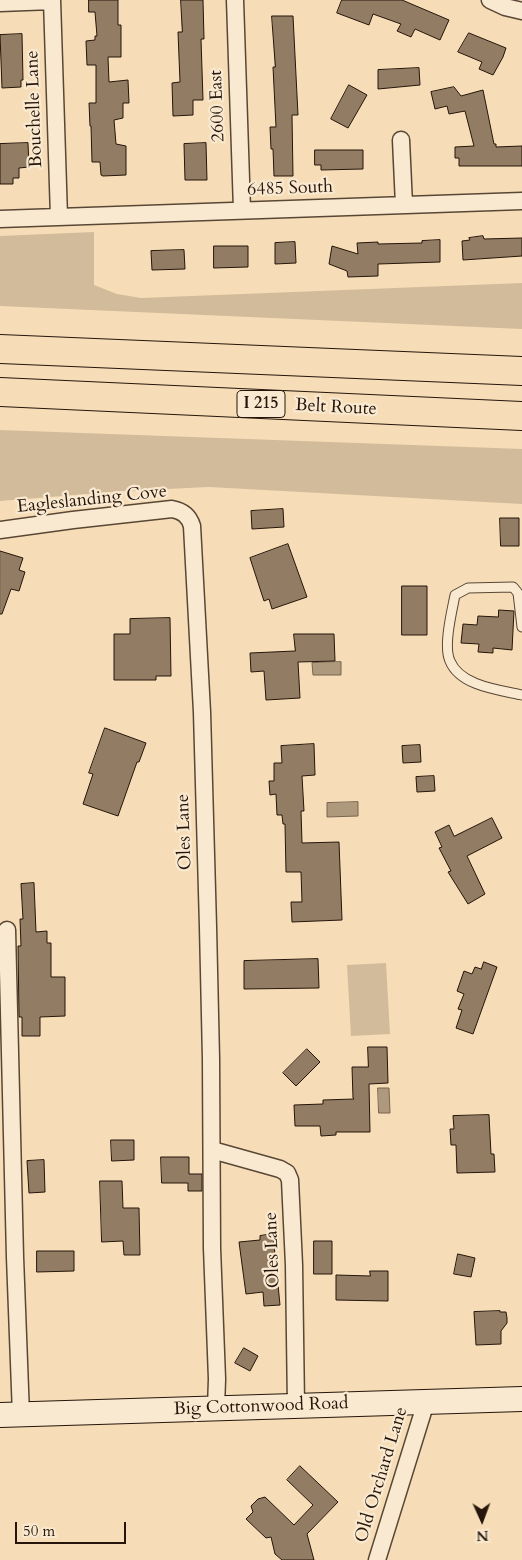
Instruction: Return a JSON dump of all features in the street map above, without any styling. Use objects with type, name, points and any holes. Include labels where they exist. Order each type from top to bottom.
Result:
[{"type":"highway","points":[[0,349],[522,371]]},
{"type":"highway","name":"Belt Route","points":[[0,392],[522,416]]},
{"type":"main road","name":"Big Cottonwood Road","points":[[11,1415],[522,1399]]},
{"type":"street","name":"2600 East","points":[[235,0],[242,210]]},
{"type":"street","points":[[490,0],[505,7],[522,11]]},
{"type":"street","points":[[0,3],[52,1]]},
{"type":"street","name":"Bouchelle Lane","points":[[52,1],[59,217]]},
{"type":"street","points":[[402,140],[404,205]]},
{"type":"street","name":"6485 South","points":[[0,219],[522,201]]},
{"type":"street","name":"Eagleslanding Cove","points":[[0,530],[172,509],[186,515]]},
{"type":"street","name":"Oles Lane","points":[[186,515],[194,533],[202,703],[210,1009],[212,1248],[217,1379],[216,1408]]},
{"type":"street","points":[[7,930],[14,1257],[11,1415]]},
{"type":"street","name":"Oles Lane","points":[[212,1150],[280,1169],[287,1173],[290,1180],[294,1264],[296,1406]]},
{"type":"street","name":"Old Orchard Lane","points":[[377,1560],[426,1402]]},
{"type":"lane","points":[[522,627],[518,593],[513,587],[468,588],[455,595],[447,649],[450,661],[458,673],[487,687],[522,695]]},
{"type":"shaded area","points":[[94,232],[94,285],[117,294],[141,298],[522,283],[522,329],[0,306],[0,236]]},
{"type":"shaded area","points":[[0,430],[522,449],[522,504],[209,487],[124,491],[0,501]]},
{"type":"shaded area","points":[[341,662],[341,675],[313,675],[312,663]]},
{"type":"shaded area","points":[[358,802],[358,816],[327,817],[327,803]]},
{"type":"shaded area","points":[[386,963],[390,1034],[351,1036],[347,965]]},
{"type":"shaded area","points":[[378,1088],[389,1088],[390,1113],[379,1113]]},
{"type":"building","points":[[89,0],[118,0],[118,25],[121,25],[121,57],[108,57],[109,82],[128,80],[129,103],[123,103],[123,118],[114,120],[116,144],[126,146],[126,175],[103,176],[101,175],[100,162],[92,162],[89,103],[96,103],[96,65],[87,65],[86,41],[95,40],[95,36],[97,36],[95,12],[89,12]]},
{"type":"building","points":[[181,0],[203,0],[204,39],[201,39],[203,100],[193,100],[193,115],[173,116],[172,83],[180,82],[178,32],[182,32]]},
{"type":"building","points":[[342,0],[402,0],[449,20],[440,40],[415,29],[411,37],[397,31],[401,24],[373,14],[369,25],[337,13]]},
{"type":"building","points":[[272,16],[293,16],[298,115],[292,115],[293,176],[274,176],[270,127],[276,127]]},
{"type":"building","points":[[469,33],[506,48],[493,75],[479,69],[482,62],[458,52]]},
{"type":"building","points":[[22,34],[23,80],[21,80],[21,87],[2,88],[0,35]]},
{"type":"building","points":[[419,68],[420,85],[378,89],[378,70]]},
{"type":"building","points":[[349,85],[367,95],[348,128],[331,119]]},
{"type":"building","points":[[454,87],[461,96],[483,90],[494,144],[496,144],[496,147],[522,146],[522,166],[459,166],[459,158],[455,158],[455,147],[474,146],[465,111],[449,114],[447,106],[435,109],[431,92]]},
{"type":"building","points":[[28,143],[29,167],[19,168],[19,178],[13,178],[13,184],[0,184],[0,144]]},
{"type":"building","points":[[206,143],[207,180],[185,180],[184,144]]},
{"type":"building","points":[[315,150],[363,150],[363,169],[321,170],[321,165],[315,165]]},
{"type":"building","points":[[483,236],[484,239],[522,238],[522,256],[463,260],[462,241]]},
{"type":"building","points":[[440,240],[440,262],[378,264],[378,276],[348,277],[347,271],[329,264],[332,246],[358,254],[357,243],[422,243],[422,241]]},
{"type":"building","points":[[295,242],[296,263],[275,264],[275,243]]},
{"type":"building","points":[[214,246],[248,246],[248,267],[214,268]]},
{"type":"building","points":[[184,250],[185,269],[152,270],[151,251]]},
{"type":"building","points":[[283,509],[284,527],[252,529],[251,511]]},
{"type":"building","points":[[500,518],[519,518],[519,546],[501,546]]},
{"type":"building","points":[[288,544],[307,597],[272,609],[269,599],[264,601],[250,558]]},
{"type":"building","points":[[0,551],[23,558],[19,570],[25,572],[19,591],[11,589],[2,614],[0,614]]},
{"type":"building","points":[[402,586],[427,586],[427,635],[402,635]]},
{"type":"building","points":[[499,610],[514,611],[512,650],[493,648],[493,653],[478,652],[479,644],[461,643],[463,624],[477,625],[478,616],[498,617]]},
{"type":"building","points":[[170,618],[171,676],[156,676],[156,680],[114,680],[114,634],[130,634],[130,619]]},
{"type":"building","points":[[294,634],[334,634],[335,661],[298,662],[300,698],[266,700],[264,671],[251,672],[250,653],[295,651]]},
{"type":"building","points":[[105,728],[146,743],[139,762],[137,762],[118,816],[83,804],[93,774],[89,773]]},
{"type":"building","points":[[314,744],[315,775],[302,776],[304,811],[301,811],[302,843],[339,842],[342,920],[292,922],[291,902],[302,902],[301,872],[286,872],[285,824],[283,824],[282,815],[277,815],[276,794],[270,795],[269,781],[274,781],[274,763],[282,763],[281,746]]},
{"type":"building","points":[[420,745],[421,762],[403,763],[402,746]]},
{"type":"building","points":[[434,776],[435,791],[417,792],[416,777]]},
{"type":"building","points":[[492,818],[502,838],[467,856],[485,894],[468,904],[448,872],[451,871],[439,848],[442,847],[435,832],[449,825],[454,836]]},
{"type":"building","points":[[34,883],[36,932],[47,931],[47,943],[51,943],[51,977],[65,977],[65,1016],[40,1017],[40,1036],[22,1036],[22,1017],[19,1017],[18,946],[21,946],[20,919],[23,919],[21,884]]},
{"type":"building","points":[[318,959],[319,988],[244,989],[244,961]]},
{"type":"building","points":[[484,962],[497,967],[473,1034],[456,1028],[462,1010],[458,1009],[464,994],[457,991],[464,971],[472,974],[475,967],[481,969]]},
{"type":"building","points":[[368,1047],[387,1047],[388,1083],[369,1084],[370,1132],[336,1132],[336,1135],[321,1136],[320,1126],[295,1126],[294,1105],[323,1104],[323,1100],[354,1099],[352,1067],[368,1067]]},
{"type":"building","points":[[307,1049],[320,1062],[296,1086],[283,1073]]},
{"type":"building","points":[[489,1115],[491,1154],[494,1154],[495,1172],[457,1173],[456,1145],[451,1145],[450,1129],[454,1129],[453,1116]]},
{"type":"building","points":[[111,1140],[134,1140],[134,1160],[112,1161]]},
{"type":"building","points":[[161,1157],[189,1157],[189,1174],[202,1174],[202,1191],[188,1191],[188,1183],[162,1183]]},
{"type":"building","points":[[44,1160],[45,1192],[29,1193],[27,1161]]},
{"type":"building","points":[[100,1181],[122,1181],[123,1208],[139,1208],[140,1255],[124,1255],[123,1241],[102,1242]]},
{"type":"building","points":[[273,1234],[280,1305],[264,1306],[263,1292],[246,1294],[239,1242],[260,1240],[260,1236]]},
{"type":"building","points":[[314,1241],[332,1241],[332,1274],[314,1274]]},
{"type":"building","points":[[37,1251],[74,1251],[74,1271],[37,1272]]},
{"type":"building","points":[[458,1254],[475,1258],[471,1277],[454,1274]]},
{"type":"building","points":[[370,1271],[388,1271],[388,1301],[336,1300],[336,1275],[370,1276]]},
{"type":"building","points":[[474,1312],[506,1312],[507,1318],[507,1323],[501,1331],[501,1344],[476,1345]]},
{"type":"building","points":[[244,1348],[258,1356],[250,1371],[235,1363]]},
{"type":"building","points":[[300,1466],[338,1502],[307,1534],[314,1560],[282,1560],[275,1554],[271,1537],[266,1538],[246,1519],[253,1512],[251,1506],[258,1499],[265,1497],[294,1525],[313,1505],[287,1480]]}]
